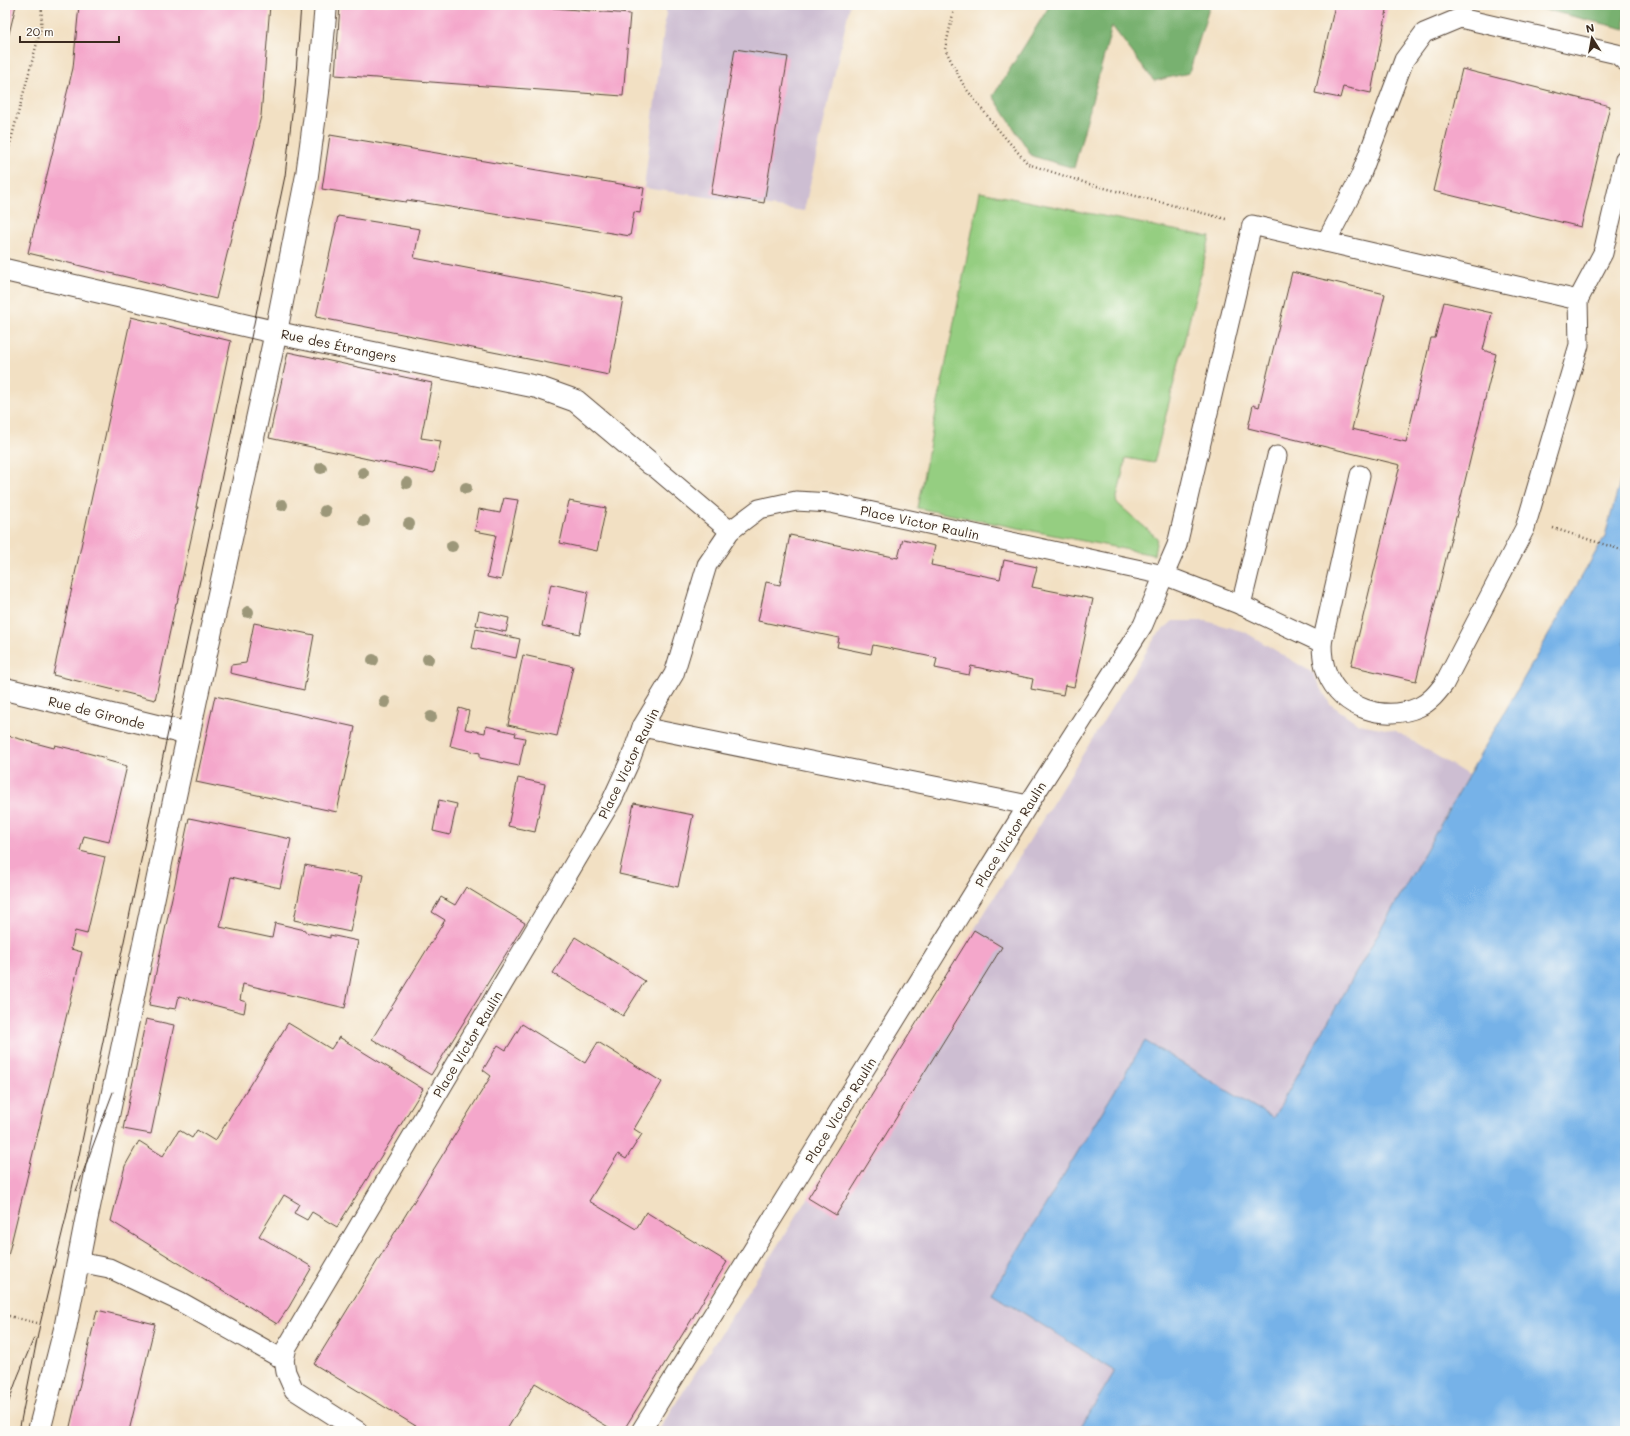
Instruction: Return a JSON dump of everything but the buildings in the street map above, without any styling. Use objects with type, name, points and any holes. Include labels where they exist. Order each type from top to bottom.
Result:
[{"type":"street","points":[[39,1431],[65,1329],[189,734],[276,332],[307,175],[318,92],[326,5]]},
{"type":"street","name":"Rue des Étrangers","points":[[5,270],[276,332],[537,387],[576,401],[651,464]]},
{"type":"street","name":"Rue de Gironde","points":[[5,689],[189,734]]},
{"type":"lane","points":[[1326,242],[1360,177],[1404,60],[1424,33],[1460,18],[1617,54],[1625,61]]},
{"type":"lane","points":[[1360,475],[1322,643],[1322,660],[1333,685],[1343,697],[1358,707],[1377,713],[1400,713],[1420,706],[1432,698],[1444,684],[1526,528],[1580,345],[1578,300],[1603,253],[1625,159]]},
{"type":"lane","points":[[1322,643],[1241,605],[1164,575],[1177,544],[1252,225],[1578,300]]},
{"type":"lane","points":[[1241,605],[1277,456]]},
{"type":"lane","points":[[651,464],[730,531]]},
{"type":"lane","name":"Place Victor Raulin","points":[[284,1360],[286,1347],[296,1329],[612,800],[629,763],[642,727],[674,674],[707,565],[730,531],[759,510],[796,501],[831,503],[1164,575],[1143,625],[1028,805],[641,1431]]},
{"type":"lane","points":[[642,727],[1028,805]]},
{"type":"lane","points":[[78,1262],[109,1268],[179,1300],[284,1360],[286,1372],[294,1390],[358,1431]]},
{"type":"path","points":[[5,162],[41,28],[42,5]]},
{"type":"path","points":[[956,5],[945,49],[964,86],[996,127],[1028,164],[1090,184],[1252,225]]},
{"type":"path","points":[[1528,520],[1625,551]]},
{"type":"path","points":[[5,1315],[65,1329]]},
{"type":"shaded area","points":[[667,5],[850,5],[804,211],[644,188]]},
{"type":"shaded area","points":[[1173,621],[1206,621],[1245,632],[1313,673],[1330,704],[1359,724],[1396,731],[1468,775],[1273,1119],[1145,1041],[992,1293],[1115,1371],[1078,1431],[658,1431],[808,1198],[836,1215],[1001,947],[974,930],[1156,636]]},
{"type":"green space","points":[[1050,5],[1210,5],[1189,73],[1154,81],[1112,26],[1074,168],[1032,156],[993,96]]},
{"type":"green space","points":[[1526,5],[1625,5],[1625,29]]},
{"type":"green space","points":[[980,192],[1210,237],[1154,463],[1126,458],[1116,502],[1157,538],[1154,555],[917,508]]},
{"type":"water","points":[[1625,464],[1625,1431],[1078,1431],[1115,1371],[992,1293],[1145,1041],[1273,1118],[1605,536]]},
{"type":"tram line","points":[[19,1431],[40,1324],[66,1217],[285,176],[295,87],[301,5]]},
{"type":"tram line","points":[[76,1191],[113,1092]]},
{"type":"tram line","points":[[5,1412],[34,1338]]}]
